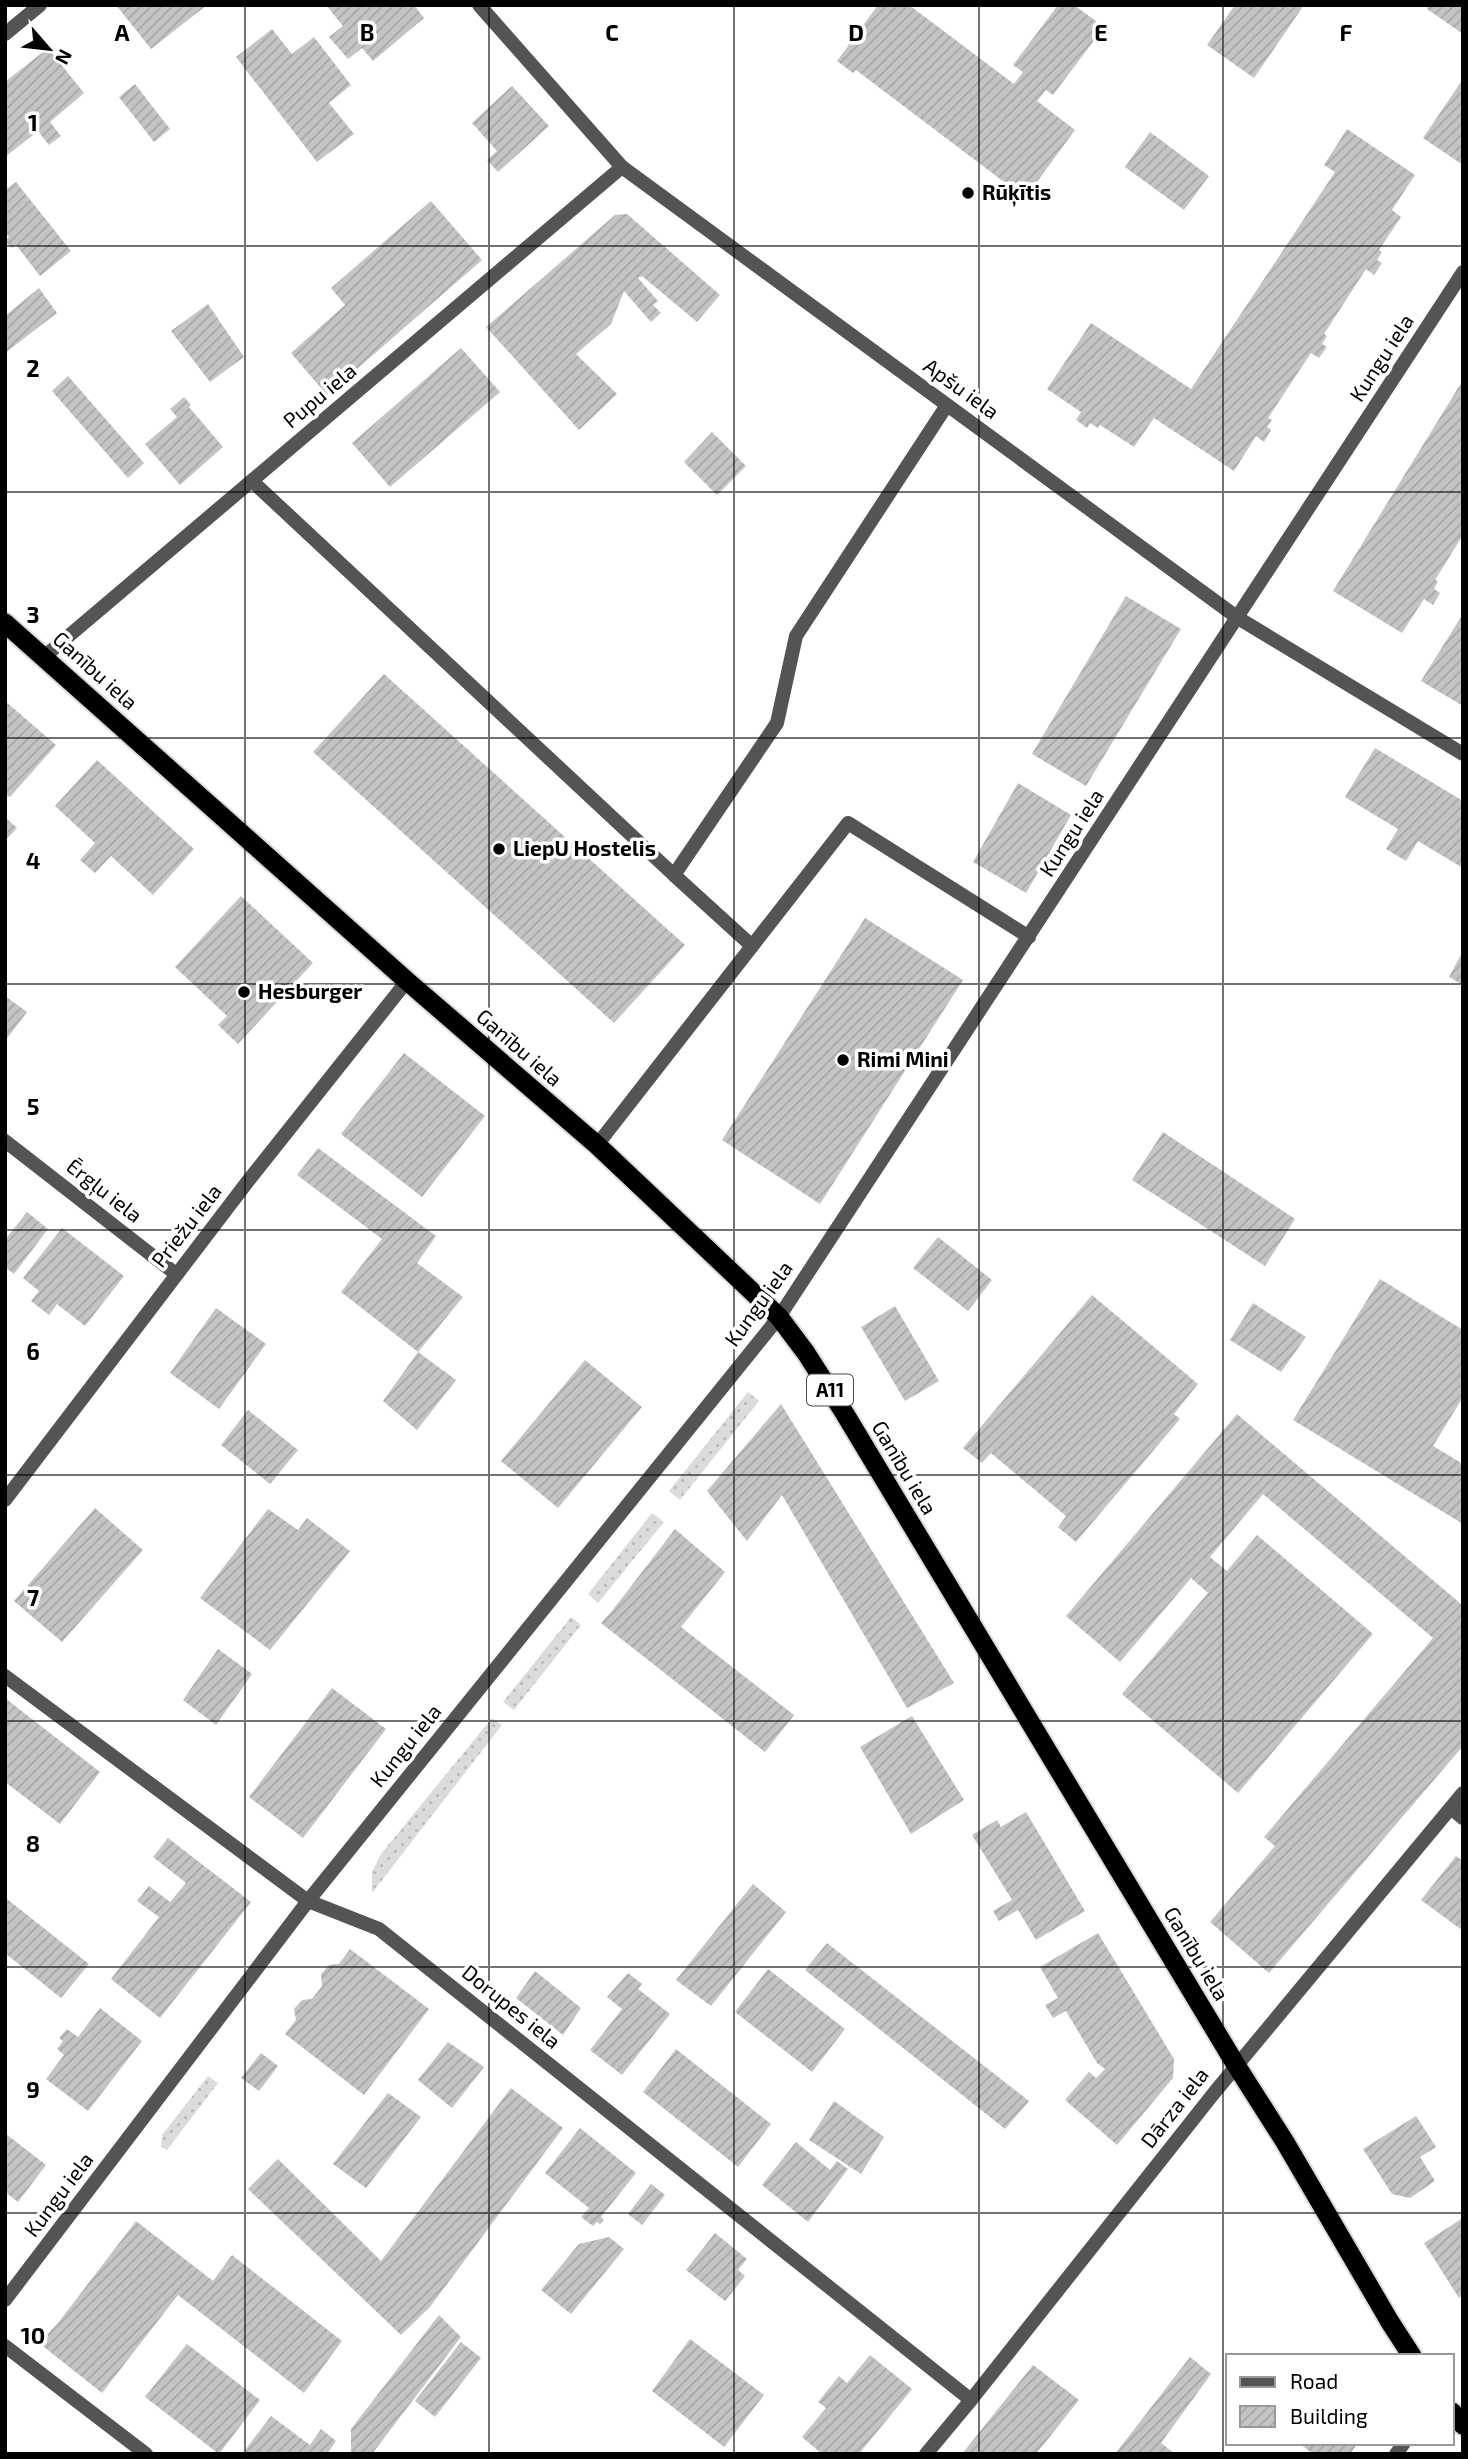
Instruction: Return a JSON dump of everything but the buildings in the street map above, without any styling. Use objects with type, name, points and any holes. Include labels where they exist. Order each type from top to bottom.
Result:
[{"type":"highway","name":"Ganību iela","points":[[5,623],[407,981],[597,1145],[779,1317],[845,1414],[1236,2065],[1285,2141],[1411,2354]]},
{"type":"street","points":[[5,34],[40,5]]},
{"type":"street","name":"Apšu iela","points":[[479,5],[622,167],[1238,618],[1463,754]]},
{"type":"street","name":"Pupu iela","points":[[45,656],[622,167]]},
{"type":"street","name":"Kungu iela","points":[[5,2300],[308,1901],[779,1317],[1463,272]]},
{"type":"street","points":[[674,875],[777,723],[796,636],[947,405]]},
{"type":"street","points":[[252,481],[752,946]]},
{"type":"street","points":[[597,1145],[848,823],[1029,937]]},
{"type":"street","name":"Priežu iela","points":[[5,1500],[176,1274],[407,981]]},
{"type":"street","name":"Ērgļu iela","points":[[5,1140],[176,1274]]},
{"type":"street","name":"Dorupes iela","points":[[5,1676],[308,1901],[379,1929],[971,2400]]},
{"type":"street","name":"Dārza iela","points":[[926,2454],[1236,2065],[1463,1793]]},
{"type":"street","points":[[1451,1808],[1463,1818]]},
{"type":"street","points":[[5,2346],[146,2454]]},
{"type":"shaded area","points":[[748,1392],[759,1401],[680,1500],[669,1491]]},
{"type":"shaded area","points":[[652,1513],[664,1522],[598,1603],[588,1594]]},
{"type":"shaded area","points":[[571,1617],[581,1625],[514,1710],[503,1702]]},
{"type":"shaded area","points":[[492,1718],[502,1725],[372,1893],[372,1872],[381,1854]]},
{"type":"shaded area","points":[[208,2076],[218,2083],[167,2150],[161,2147],[162,2135]]},
{"type":"place","name":"Rūķītis","points":[[968,193]]},
{"type":"place","name":"LiepU Hostelis","points":[[499,849]]},
{"type":"place","name":"Hesburger","points":[[244,992]]},
{"type":"place","name":"Rimi Mini","points":[[843,1060]]}]
